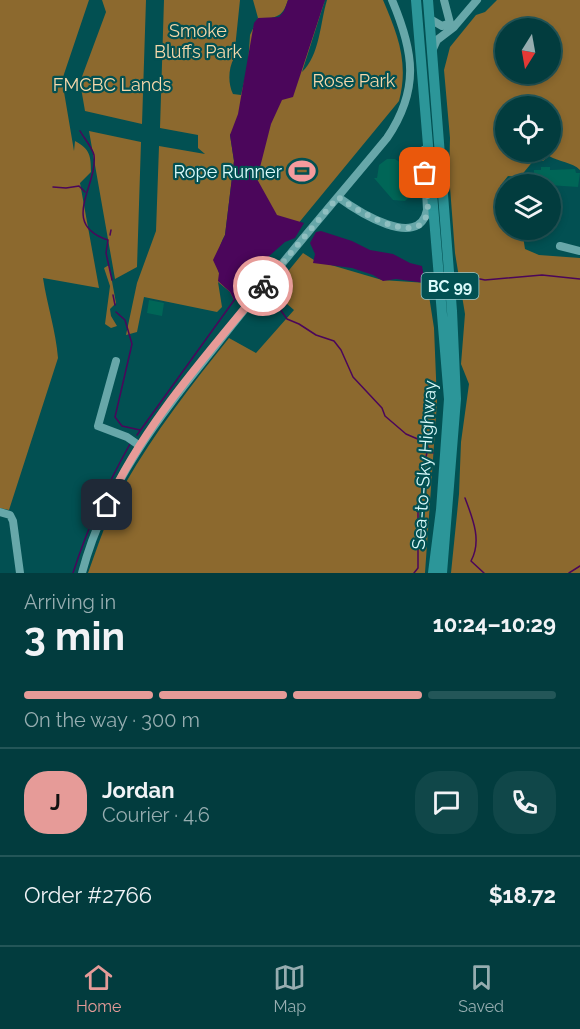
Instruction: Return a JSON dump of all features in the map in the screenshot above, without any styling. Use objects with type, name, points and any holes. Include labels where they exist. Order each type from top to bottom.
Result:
[{"type":"highway","name":"Sea-to-Sky Highway","points":[[416,0],[448,399],[441,510],[433,573]]},
{"type":"highway","name":"Sea-to-Sky Highway","points":[[428,0],[452,310],[456,399],[442,573]]},
{"type":"street","points":[[81,573],[98,525],[116,485],[150,429],[238,317],[387,138],[405,108],[411,71],[409,45],[392,0]]},
{"type":"street","points":[[444,0],[452,25]]},
{"type":"street","points":[[432,50],[436,40],[477,0]]},
{"type":"street","points":[[430,19],[442,26],[452,25]]},
{"type":"street","points":[[338,197],[382,222],[414,229],[420,225],[426,218],[427,210],[424,155],[428,131]]},
{"type":"street","points":[[560,246],[580,251]]},
{"type":"street","points":[[116,360],[98,426],[127,437],[140,446]]},
{"type":"street","points":[[0,512],[10,515],[13,520],[20,573]]},
{"type":"green space","points":[[0,0],[89,0],[62,80],[74,151],[75,141],[87,150],[90,157],[91,172],[80,183],[99,288],[43,278],[58,358],[9,510],[0,508]]},
{"type":"green space","name":"FMCBC Lands","points":[[102,0],[146,0],[142,124],[85,111],[80,82],[106,12]]},
{"type":"green space","name":"Smoke Bluffs Park","points":[[164,0],[240,0],[234,58],[229,76],[233,94],[241,95],[248,65],[250,35],[258,18],[253,0],[288,0],[281,14],[266,19],[236,125],[230,135],[234,161],[225,235],[217,264],[219,273],[256,284],[246,297],[234,300],[230,292],[218,282],[222,307],[217,312],[144,297],[137,332],[126,335],[137,283],[156,231],[159,146],[205,154],[198,148],[198,135],[160,128]]},
{"type":"green space","name":"Rose Park","points":[[325,0],[302,72],[313,57],[327,0],[383,0],[400,49],[402,87],[399,101],[297,225],[274,215],[253,181],[266,131]]},
{"type":"green space","points":[[497,0],[580,0],[580,170],[561,161],[561,96],[495,96],[495,162],[532,162],[522,174],[495,174],[495,240],[524,240],[525,249],[539,255],[580,258],[580,573],[451,573],[459,494],[461,442],[469,384],[461,364],[465,314],[455,253],[449,174],[450,138],[444,70],[450,47],[476,15],[485,12]]},
{"type":"green space","name":"FMCBC Lands","points":[[89,131],[141,142],[137,267],[115,279]]},
{"type":"green space","points":[[303,253],[314,260],[382,280],[427,283],[434,328],[437,402],[425,573],[88,573],[119,494],[161,428],[201,373],[229,338],[256,353],[294,310],[272,291]]},
{"type":"green space","points":[[109,265],[116,303],[110,309],[117,326],[111,328],[105,324],[110,286],[104,268]]},
{"type":"shaded area","points":[[288,0],[325,0],[293,97],[282,100],[271,124],[257,179],[277,215],[304,223],[295,238],[285,242],[259,265],[256,275],[258,282],[246,297],[234,300],[230,292],[218,281],[219,273],[213,260],[225,235],[234,161],[230,135],[238,114],[254,23],[258,18],[279,17]]},
{"type":"shaded area","points":[[321,231],[352,241],[370,250],[393,254],[410,263],[422,266],[425,283],[396,279],[383,281],[352,268],[313,263],[315,254],[310,243],[316,232]]},
{"type":"building","points":[[387,159],[395,159],[401,163],[407,178],[412,182],[413,193],[405,201],[393,200],[374,178],[377,178],[379,165]]},
{"type":"building","points":[[541,167],[550,167],[550,170],[575,169],[576,173],[580,173],[578,187],[561,186],[561,174],[534,174],[534,170],[541,170]]},
{"type":"building","points":[[149,300],[164,303],[162,316],[147,313]]},
{"type":"waterway","points":[[80,131],[94,155],[94,167],[83,214],[86,224],[93,233],[108,240],[106,253],[112,280]]},
{"type":"waterway","points":[[53,187],[79,186],[85,192]]},
{"type":"waterway","points":[[110,235],[111,230]]},
{"type":"waterway","points":[[465,276],[485,280],[542,275],[580,279]]},
{"type":"waterway","points":[[268,294],[270,301],[277,305],[287,319],[316,335],[334,341],[341,350],[353,377],[382,408],[385,416],[406,434],[427,443],[433,453]]},
{"type":"waterway","points":[[113,295],[115,305]]},
{"type":"waterway","points":[[137,435],[235,299]]},
{"type":"waterway","points":[[116,312],[125,320],[132,344],[115,417],[122,426],[140,430]]},
{"type":"waterway","points":[[73,573],[98,507],[130,444]]},
{"type":"waterway","points":[[414,573],[418,568],[418,512],[422,491],[421,479],[428,448]]},
{"type":"waterway","points":[[465,498],[476,538],[471,561],[484,573]]},
{"type":"waterway","points":[[569,573],[580,566]]},
{"type":"way so far","points":[[263,286],[338,197],[382,222],[414,229],[417,227],[426,218],[425,173]]},
{"type":"place","name":"Rope Runner","points":[[302,171]]},
{"type":"route","points":[[107,505],[116,485],[150,429],[263,286]]}]
